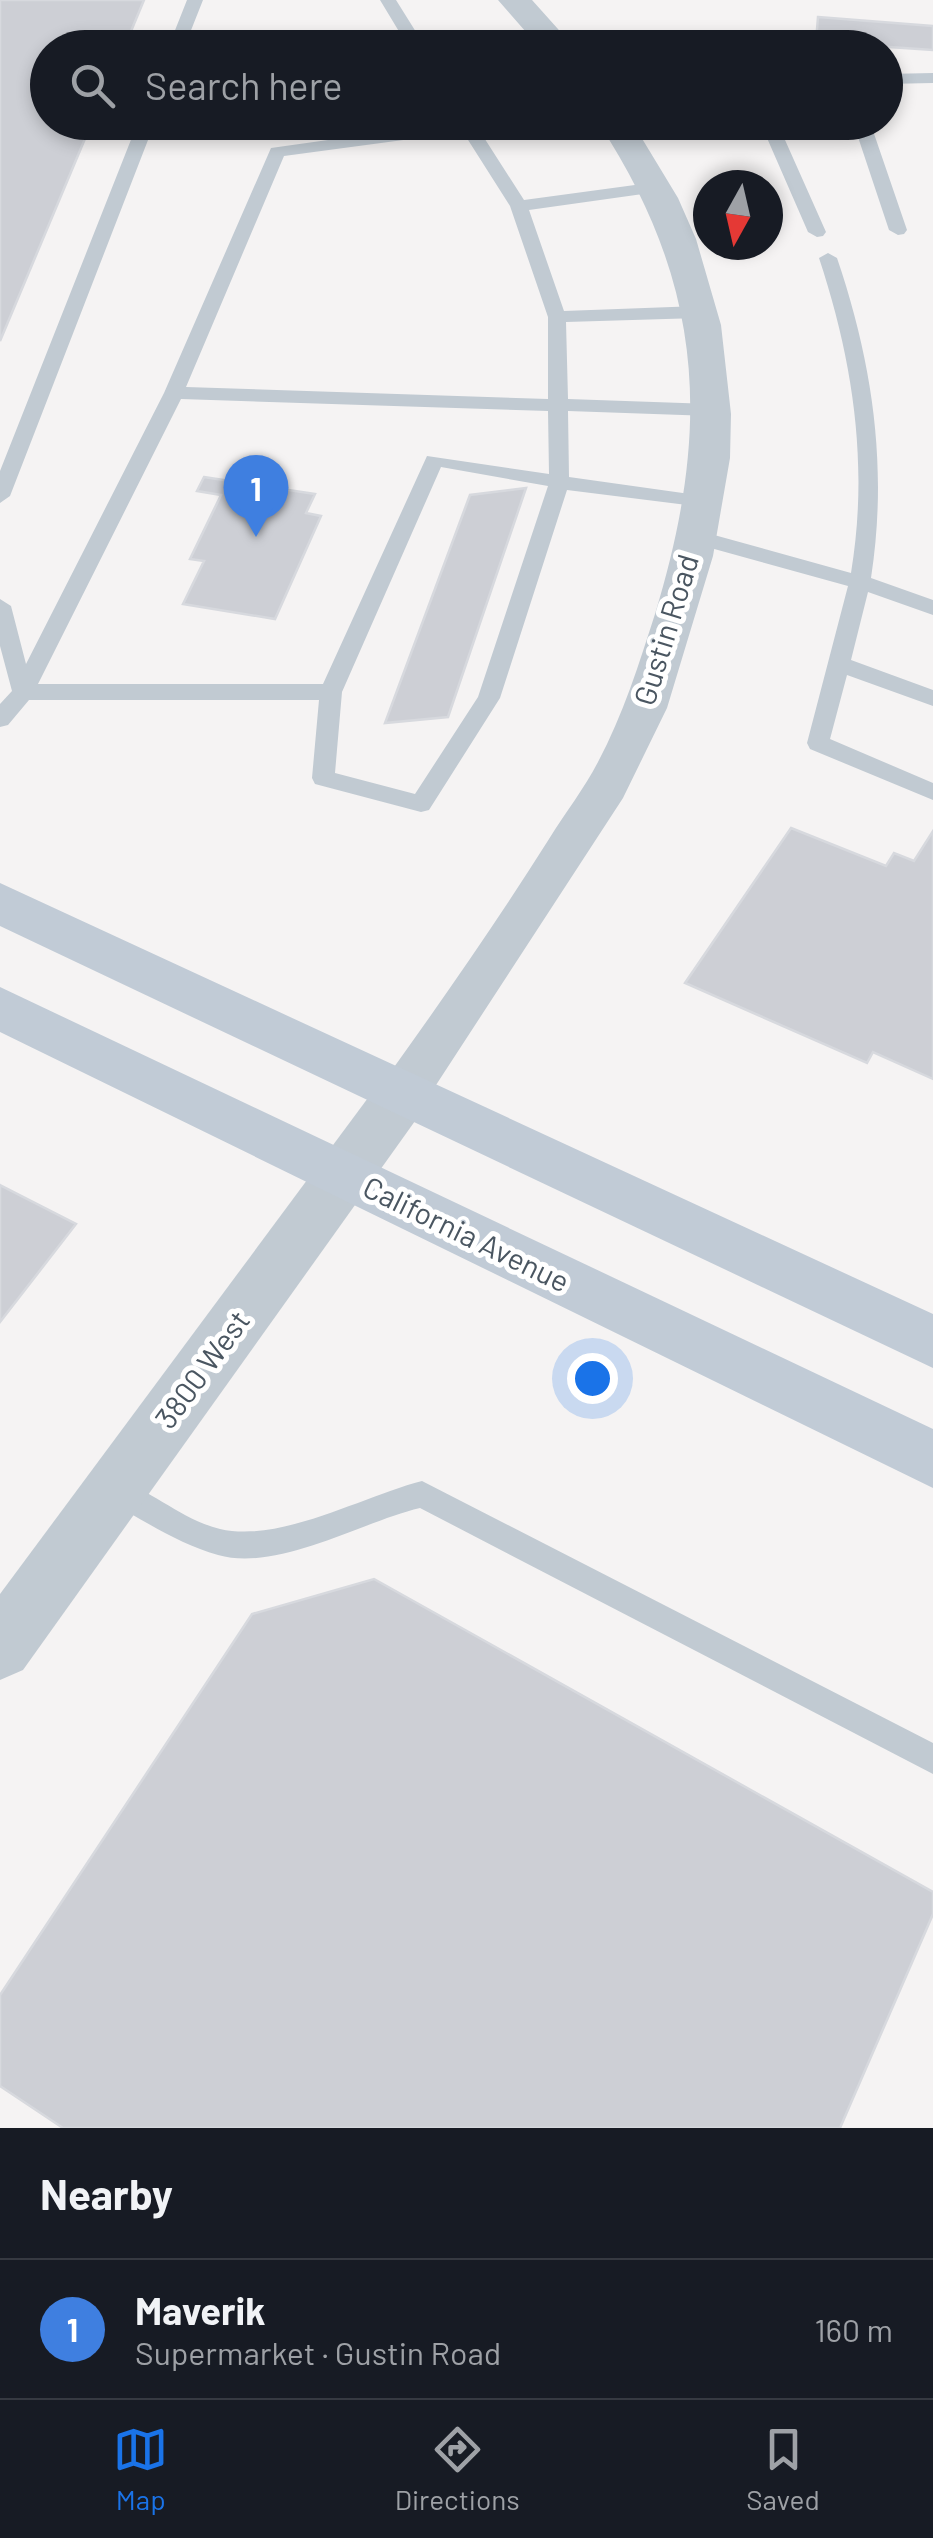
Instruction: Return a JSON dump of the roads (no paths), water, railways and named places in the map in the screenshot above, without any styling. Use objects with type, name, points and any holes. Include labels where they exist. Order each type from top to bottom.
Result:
[{"type":"main road","points":[[0,903],[933,1342]]},
{"type":"main road","name":"California Avenue","points":[[0,1008],[933,1460]]},
{"type":"street","points":[[514,0],[542,30]]},
{"type":"street","name":"Gustin Road","points":[[405,1091],[484,980],[620,763],[658,677],[700,520],[710,456],[711,410],[699,312],[689,271],[656,188],[626,140]]},
{"type":"street","name":"3800 West","points":[[0,1648],[405,1091]]},
{"type":"lane","points":[[183,30],[195,0]]},
{"type":"lane","points":[[388,0],[407,30]]},
{"type":"lane","points":[[903,79],[933,78]]},
{"type":"lane","points":[[0,496],[140,140]]},
{"type":"lane","points":[[0,719],[23,692],[174,393],[277,152],[358,140]]},
{"type":"lane","points":[[477,140],[519,206],[557,316],[559,482],[489,698],[421,804],[322,778],[332,692],[434,460],[559,482],[700,520],[933,608]]},
{"type":"lane","points":[[776,140],[817,232]]},
{"type":"lane","points":[[867,140],[898,230]]},
{"type":"lane","points":[[519,206],[656,188]]},
{"type":"lane","points":[[828,258],[848,313],[866,413],[866,539],[860,582],[818,743],[933,792]]},
{"type":"lane","points":[[557,316],[699,312]]},
{"type":"lane","points":[[174,393],[711,410]]},
{"type":"lane","points":[[0,606],[23,692]]},
{"type":"lane","points":[[837,662],[933,698]]},
{"type":"lane","points":[[0,681],[23,692],[332,692]]},
{"type":"lane","points":[[116,1491],[223,1543],[268,1542],[387,1500],[422,1494],[933,1759]]},
{"type":"place","name":"Maverik","points":[[256,537]]}]
